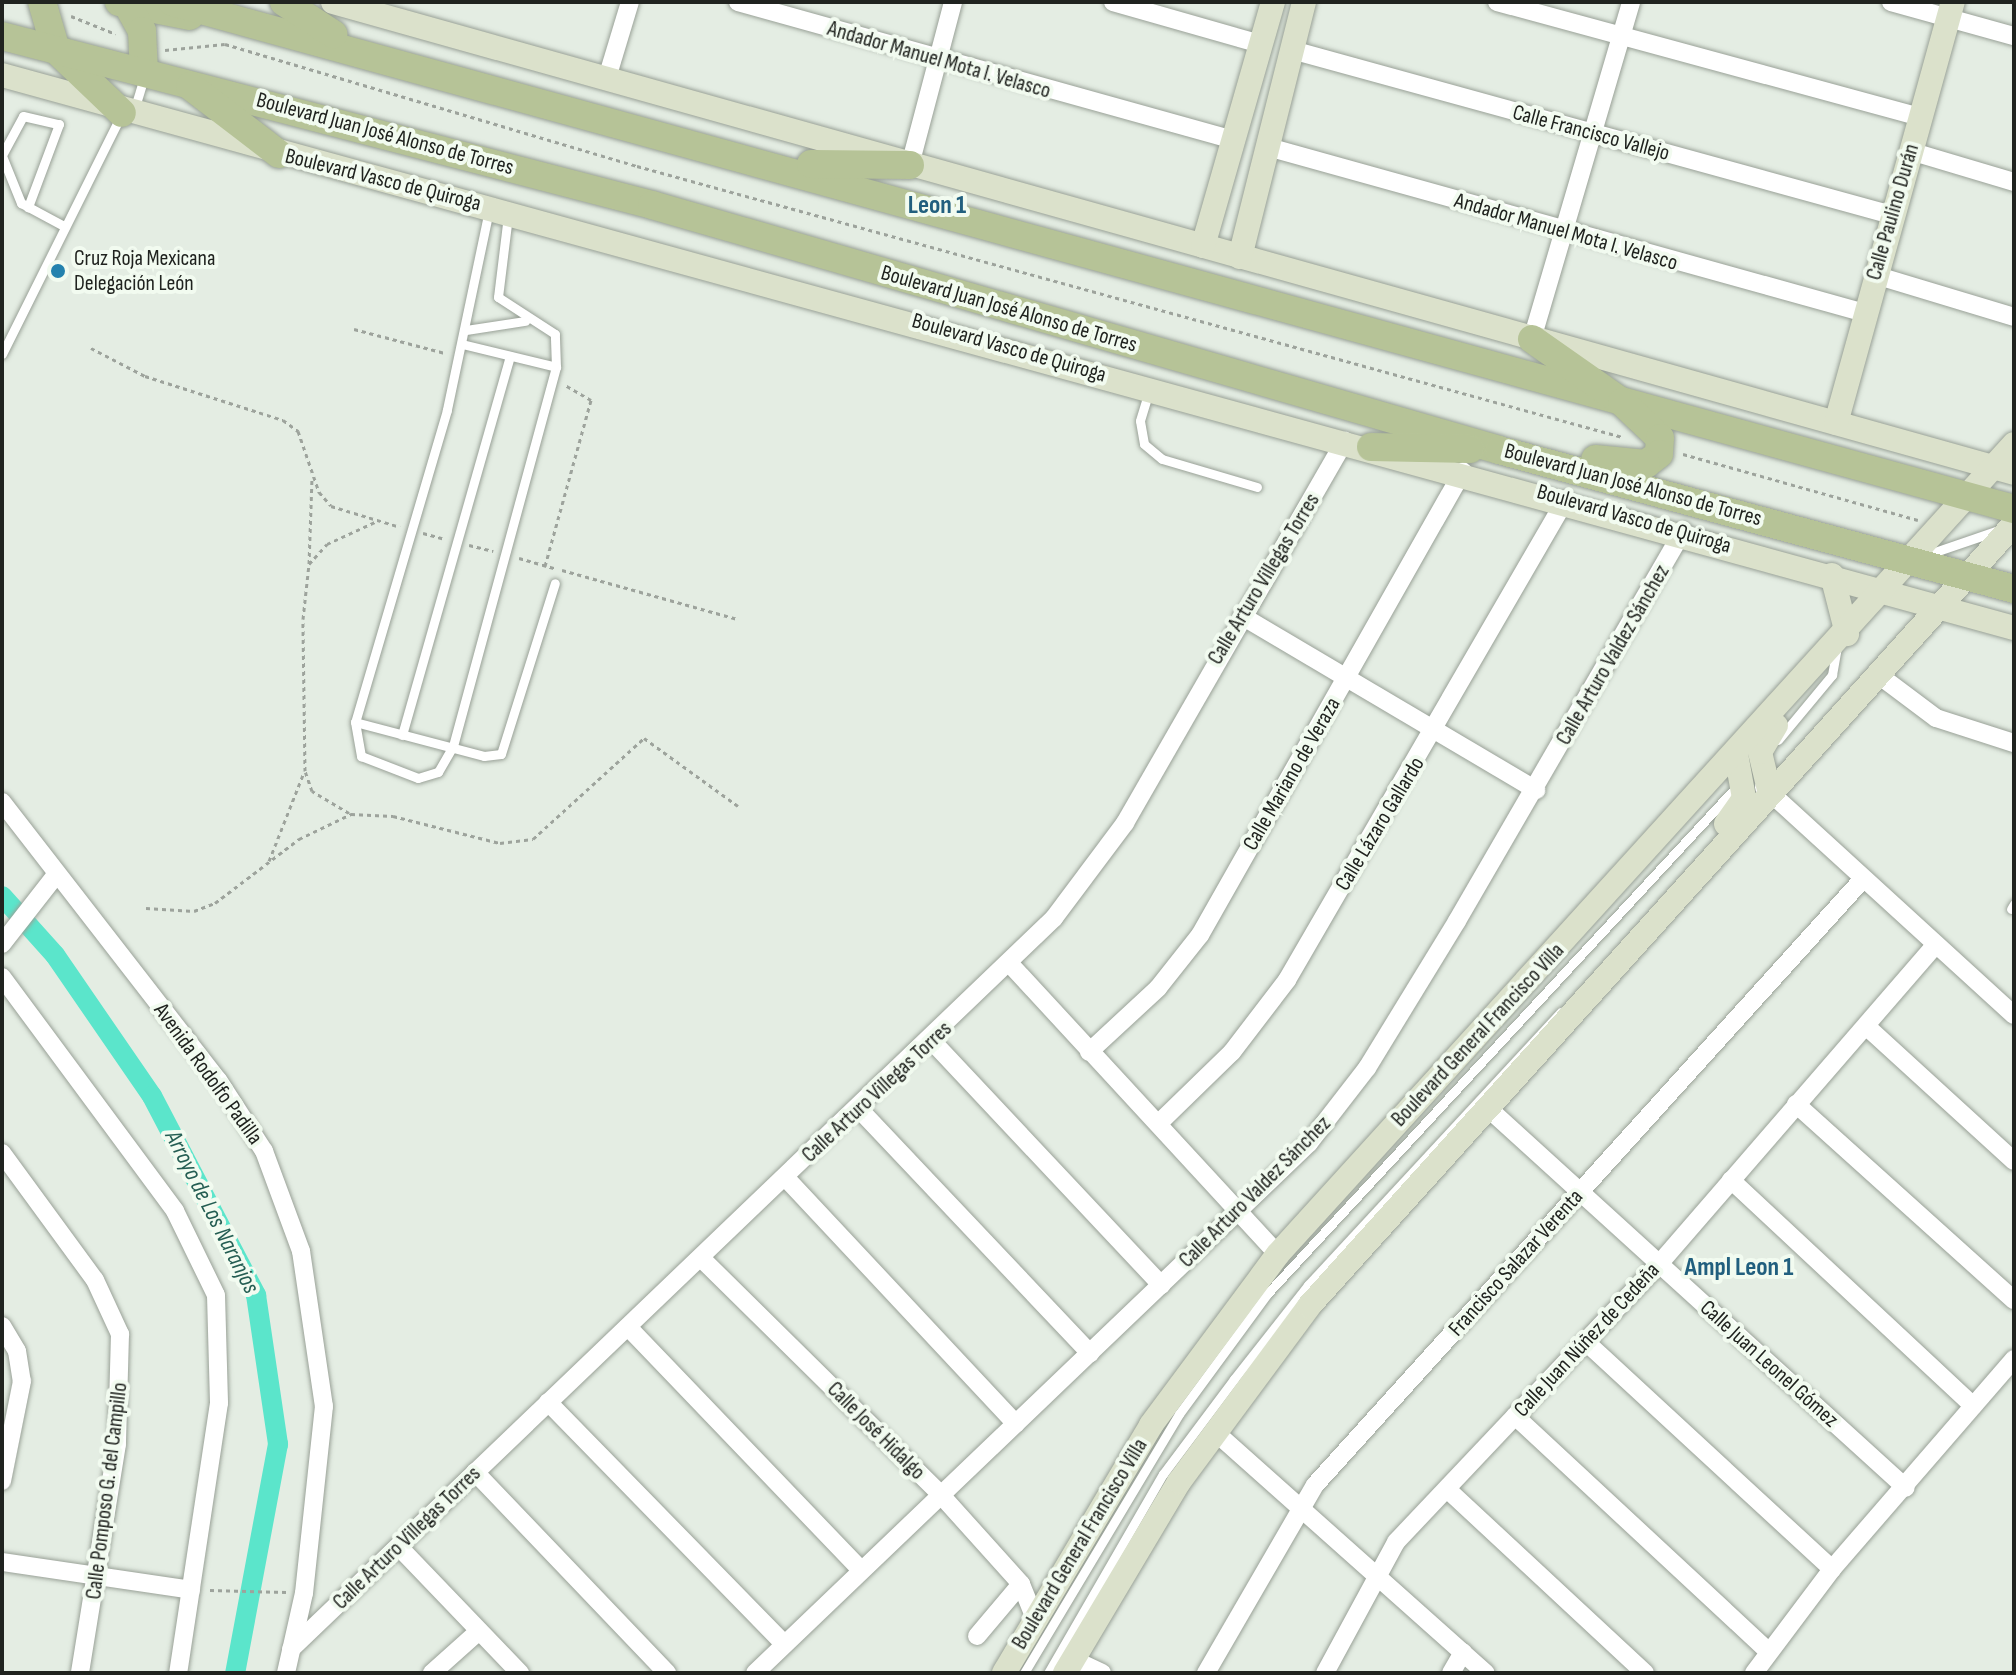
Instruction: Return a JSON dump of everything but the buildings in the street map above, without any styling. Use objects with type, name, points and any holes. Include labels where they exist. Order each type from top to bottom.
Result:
[{"type":"main road","points":[[172,2],[350,46],[2014,509]]},
{"type":"main road","points":[[284,2],[350,46]]},
{"type":"main road","points":[[42,3],[56,50],[122,113]]},
{"type":"main road","points":[[144,59],[124,3],[243,19]]},
{"type":"main road","name":"Boulevard Juan José Alonso de Torres","points":[[2,36],[56,50],[144,59],[183,81],[652,205],[1499,450],[2014,589]]},
{"type":"main road","points":[[183,81],[279,154]]},
{"type":"main road","points":[[771,163],[910,165]]},
{"type":"main road","points":[[1358,444],[1499,450],[1636,464],[1655,459],[1661,448],[1651,424],[1532,339]]},
{"type":"street","points":[[333,2],[2004,470]]},
{"type":"street","points":[[607,78],[630,2]]},
{"type":"street","name":"Andador Manuel Mota I. Velasco","points":[[738,2],[937,61],[1234,140]]},
{"type":"street","points":[[910,165],[953,2]]},
{"type":"street","points":[[1113,2],[1260,44]]},
{"type":"street","points":[[1203,246],[1273,2]]},
{"type":"street","points":[[1240,257],[1304,2]]},
{"type":"street","points":[[1497,2],[1920,117]]},
{"type":"street","points":[[1532,339],[1566,233],[1631,2]]},
{"type":"street","points":[[1891,2],[1951,10],[2014,36]]},
{"type":"street","name":"Calle Paulino Durán","points":[[1836,423],[1951,10]]},
{"type":"street","name":"Calle Francisco Vallejo","points":[[1292,50],[1892,215]]},
{"type":"street","name":"Boulevard Vasco de Quiroga","points":[[2,75],[122,113],[499,209],[1683,531],[2014,628]]},
{"type":"street","name":"Andador Manuel Mota I. Velasco","points":[[1268,147],[1566,233],[1865,313]]},
{"type":"street","points":[[1910,151],[2014,182]]},
{"type":"street","points":[[1875,275],[2014,317]]},
{"type":"street","name":"Calle Arturo Villegas Torres","points":[[291,1649],[785,1177],[860,1110],[1054,918],[1125,823],[1242,616],[1358,444]]},
{"type":"street","name":"Boulevard General Francisco Villa","points":[[1004,1673],[1034,1617],[1151,1425],[1278,1254],[1747,768],[1842,639],[1968,496],[2004,470],[2014,444]]},
{"type":"street","name":"Calle Mariano de Veraza","points":[[1089,1052],[1158,988],[1200,935],[1463,471]]},
{"type":"street","name":"Calle Lázaro Gallardo","points":[[1159,1123],[1232,1052],[1287,980],[1436,730],[1566,499]]},
{"type":"street","points":[[1102,1673],[1068,1666],[1214,1431],[1360,1247],[1489,1109],[1935,605],[2014,525]]},
{"type":"street","name":"Calle Arturo Valdez Sánchez","points":[[755,1673],[1309,1143],[1367,1068],[1536,790],[1683,531]]},
{"type":"street","points":[[1832,575],[1842,639]]},
{"type":"street","points":[[1242,616],[1536,790]]},
{"type":"street","points":[[1876,673],[1936,718],[2014,743]]},
{"type":"street","points":[[1747,768],[1770,794],[1934,947],[2014,1015]]},
{"type":"street","points":[[1635,943],[1739,808],[1747,768]]},
{"type":"street","name":"Avenida Rodolfo Padilla","points":[[2,802],[241,1114],[264,1151],[301,1251],[324,1406],[286,1673]]},
{"type":"street","points":[[4,941],[56,875]]},
{"type":"street","name":"Francisco Salazar Verenta","points":[[1206,1673],[1299,1507],[1862,880]]},
{"type":"street","name":"Calle Juan Núñez de Cedeña","points":[[1325,1673],[1376,1573],[1515,1416],[1659,1264],[1934,947]]},
{"type":"street","points":[[1010,964],[1089,1052],[1241,1208],[1278,1254]]},
{"type":"street","points":[[2,977],[175,1211],[216,1295],[219,1403],[178,1673]]},
{"type":"street","points":[[1866,1026],[2014,1161]]},
{"type":"street","points":[[932,1041],[1161,1285]]},
{"type":"street","points":[[1796,1104],[2014,1300]]},
{"type":"street","name":"Calle Juan Leonel Gómez","points":[[1489,1109],[1906,1488]]},
{"type":"street","points":[[860,1110],[1090,1353]]},
{"type":"street","name":"Calle Pomposo G. del Campillo","points":[[2,1153],[95,1280],[120,1334],[122,1394],[97,1577],[80,1673]]},
{"type":"street","points":[[785,1177],[1016,1424]]},
{"type":"street","points":[[1731,1180],[1973,1406]]},
{"type":"street","name":"Calle José Hidalgo","points":[[701,1258],[941,1495],[1021,1584],[1034,1617]]},
{"type":"street","points":[[2,1326],[22,1367],[18,1408],[2,1481]]},
{"type":"street","points":[[628,1327],[861,1570]]},
{"type":"street","points":[[1586,1342],[1832,1569]]},
{"type":"street","points":[[1754,1673],[1832,1569],[1906,1488],[2014,1359]]},
{"type":"street","points":[[2,1397],[18,1408]]},
{"type":"street","points":[[548,1402],[784,1644]]},
{"type":"street","points":[[1515,1416],[1768,1651]]},
{"type":"street","points":[[1214,1431],[1486,1673]]},
{"type":"street","points":[[475,1472],[667,1673]]},
{"type":"street","points":[[1448,1490],[1645,1673]]},
{"type":"street","points":[[399,1547],[520,1673]]},
{"type":"street","points":[[2,1562],[191,1590]]},
{"type":"street","points":[[977,1636],[1021,1584]]},
{"type":"street","points":[[432,1673],[479,1631]]},
{"type":"street","points":[[1451,1673],[1463,1652]]},
{"type":"lane","points":[[2,354],[62,225],[122,113],[138,105],[144,59]]},
{"type":"lane","points":[[28,207],[59,124],[23,116],[2,156],[10,185],[28,207],[62,225]]},
{"type":"lane","points":[[499,209],[498,292],[525,321],[555,334],[556,367],[453,746],[438,772],[418,778],[361,756],[355,722],[499,209]]},
{"type":"lane","points":[[466,330],[525,321]]},
{"type":"lane","points":[[462,344],[556,367]]},
{"type":"lane","points":[[402,735],[510,356]]},
{"type":"lane","points":[[1150,388],[1140,421],[1144,444],[1162,459],[1257,487]]},
{"type":"lane","points":[[1911,561],[2014,525]]},
{"type":"lane","points":[[355,722],[484,756],[501,754],[511,740],[555,583]]},
{"type":"lane","points":[[1024,1673],[1155,1452],[1267,1294],[1747,768]]},
{"type":"lane","points":[[1048,1673],[1163,1474],[1308,1285],[1526,1044],[1589,993]]},
{"type":"path","points":[[42,3],[144,59],[225,44],[637,166],[1943,527]]},
{"type":"path","points":[[91,348],[145,376],[283,420],[298,431],[312,475],[331,506],[379,520],[327,544],[309,564]]},
{"type":"path","points":[[545,566],[591,400],[582,389],[551,381]]},
{"type":"path","points":[[312,475],[305,771],[312,791],[351,814],[393,816],[500,843],[533,839],[644,738],[738,806]]},
{"type":"path","points":[[267,864],[305,771]]},
{"type":"path","points":[[146,908],[204,907],[267,864],[351,814]]},
{"type":"path","points":[[226,1591],[267,1591]]},
{"type":"waterway","name":"Arroyo de Los Naranjos","points":[[2,896],[55,955],[152,1096],[256,1295],[278,1444],[235,1673]]},
{"type":"place","name":"Cruz Roja Mexicana Delegación León","points":[[58,271]]},
{"type":"district","name":"Leon 1","points":[[937,206]]},
{"type":"district","name":"Ampl Leon 1","points":[[1739,1268]]}]
